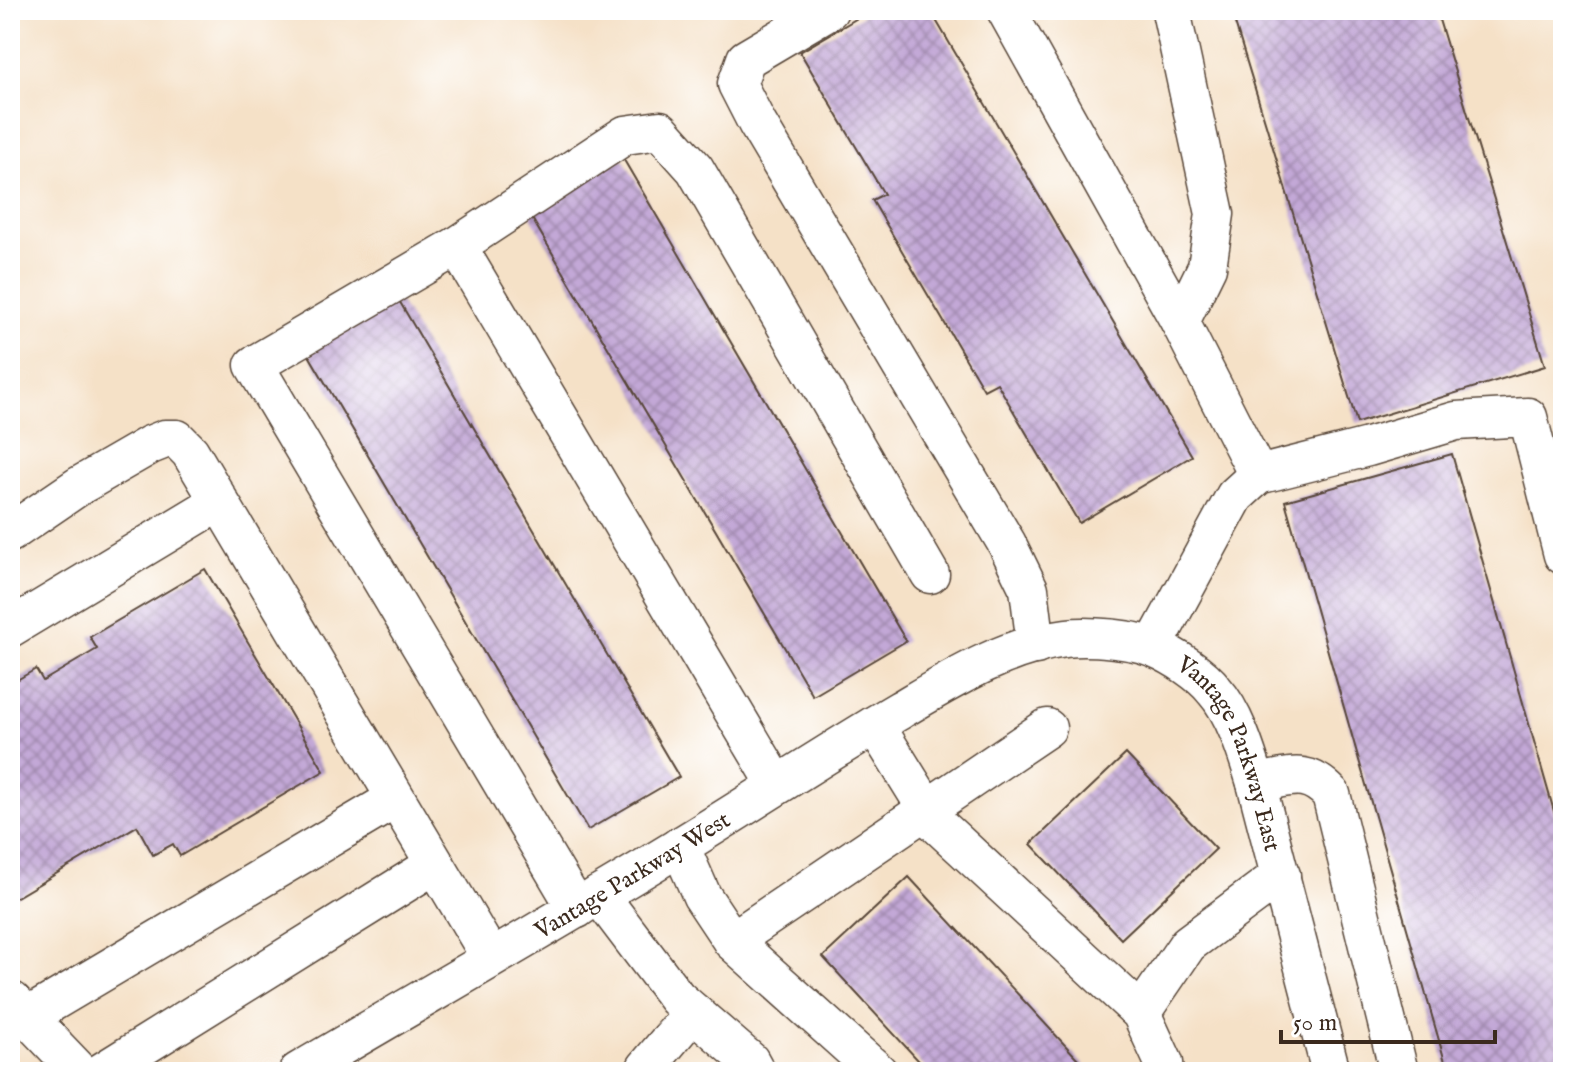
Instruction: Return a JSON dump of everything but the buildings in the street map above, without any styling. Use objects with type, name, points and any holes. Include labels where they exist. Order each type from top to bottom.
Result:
[{"type":"street","points":[[829,10],[746,59],[737,84],[757,123],[1007,544],[1029,589],[1036,645]]},
{"type":"street","points":[[1006,10],[1180,322],[1258,475]]},
{"type":"street","points":[[1171,11],[1215,214],[1207,267],[1180,322]]},
{"type":"street","points":[[756,1072],[750,1061],[677,998],[588,902],[254,365],[457,246],[625,135],[660,130],[695,169],[930,574]]},
{"type":"street","points":[[457,246],[777,785]]},
{"type":"street","points":[[1153,647],[1235,496],[1258,475],[1456,421],[1528,417],[1563,555]]},
{"type":"street","points":[[10,533],[79,486],[150,445],[165,439],[177,439],[190,452],[491,958]]},
{"type":"street","points":[[10,628],[219,502]]},
{"type":"street","name":"Vantage Parkway East","points":[[962,674],[1036,645],[1067,638],[1110,639],[1153,647],[1174,658],[1214,690],[1242,740],[1256,783],[1331,1072]]},
{"type":"street","name":"Vantage Parkway West","points":[[298,1072],[588,902],[962,674]]},
{"type":"street","points":[[875,725],[935,822],[1141,1013],[1164,1063],[1165,1072]]},
{"type":"street","points":[[732,941],[1047,728]]},
{"type":"street","points":[[1256,783],[1301,776],[1319,781],[1331,794],[1399,1072]]},
{"type":"street","points":[[80,1072],[19,1008],[395,799]]},
{"type":"street","points":[[680,846],[702,896],[732,941],[878,1072]]},
{"type":"street","points":[[102,1072],[434,865]]},
{"type":"street","points":[[1141,1013],[1188,944],[1281,875]]},
{"type":"street","points":[[646,1068],[693,1012]]}]
